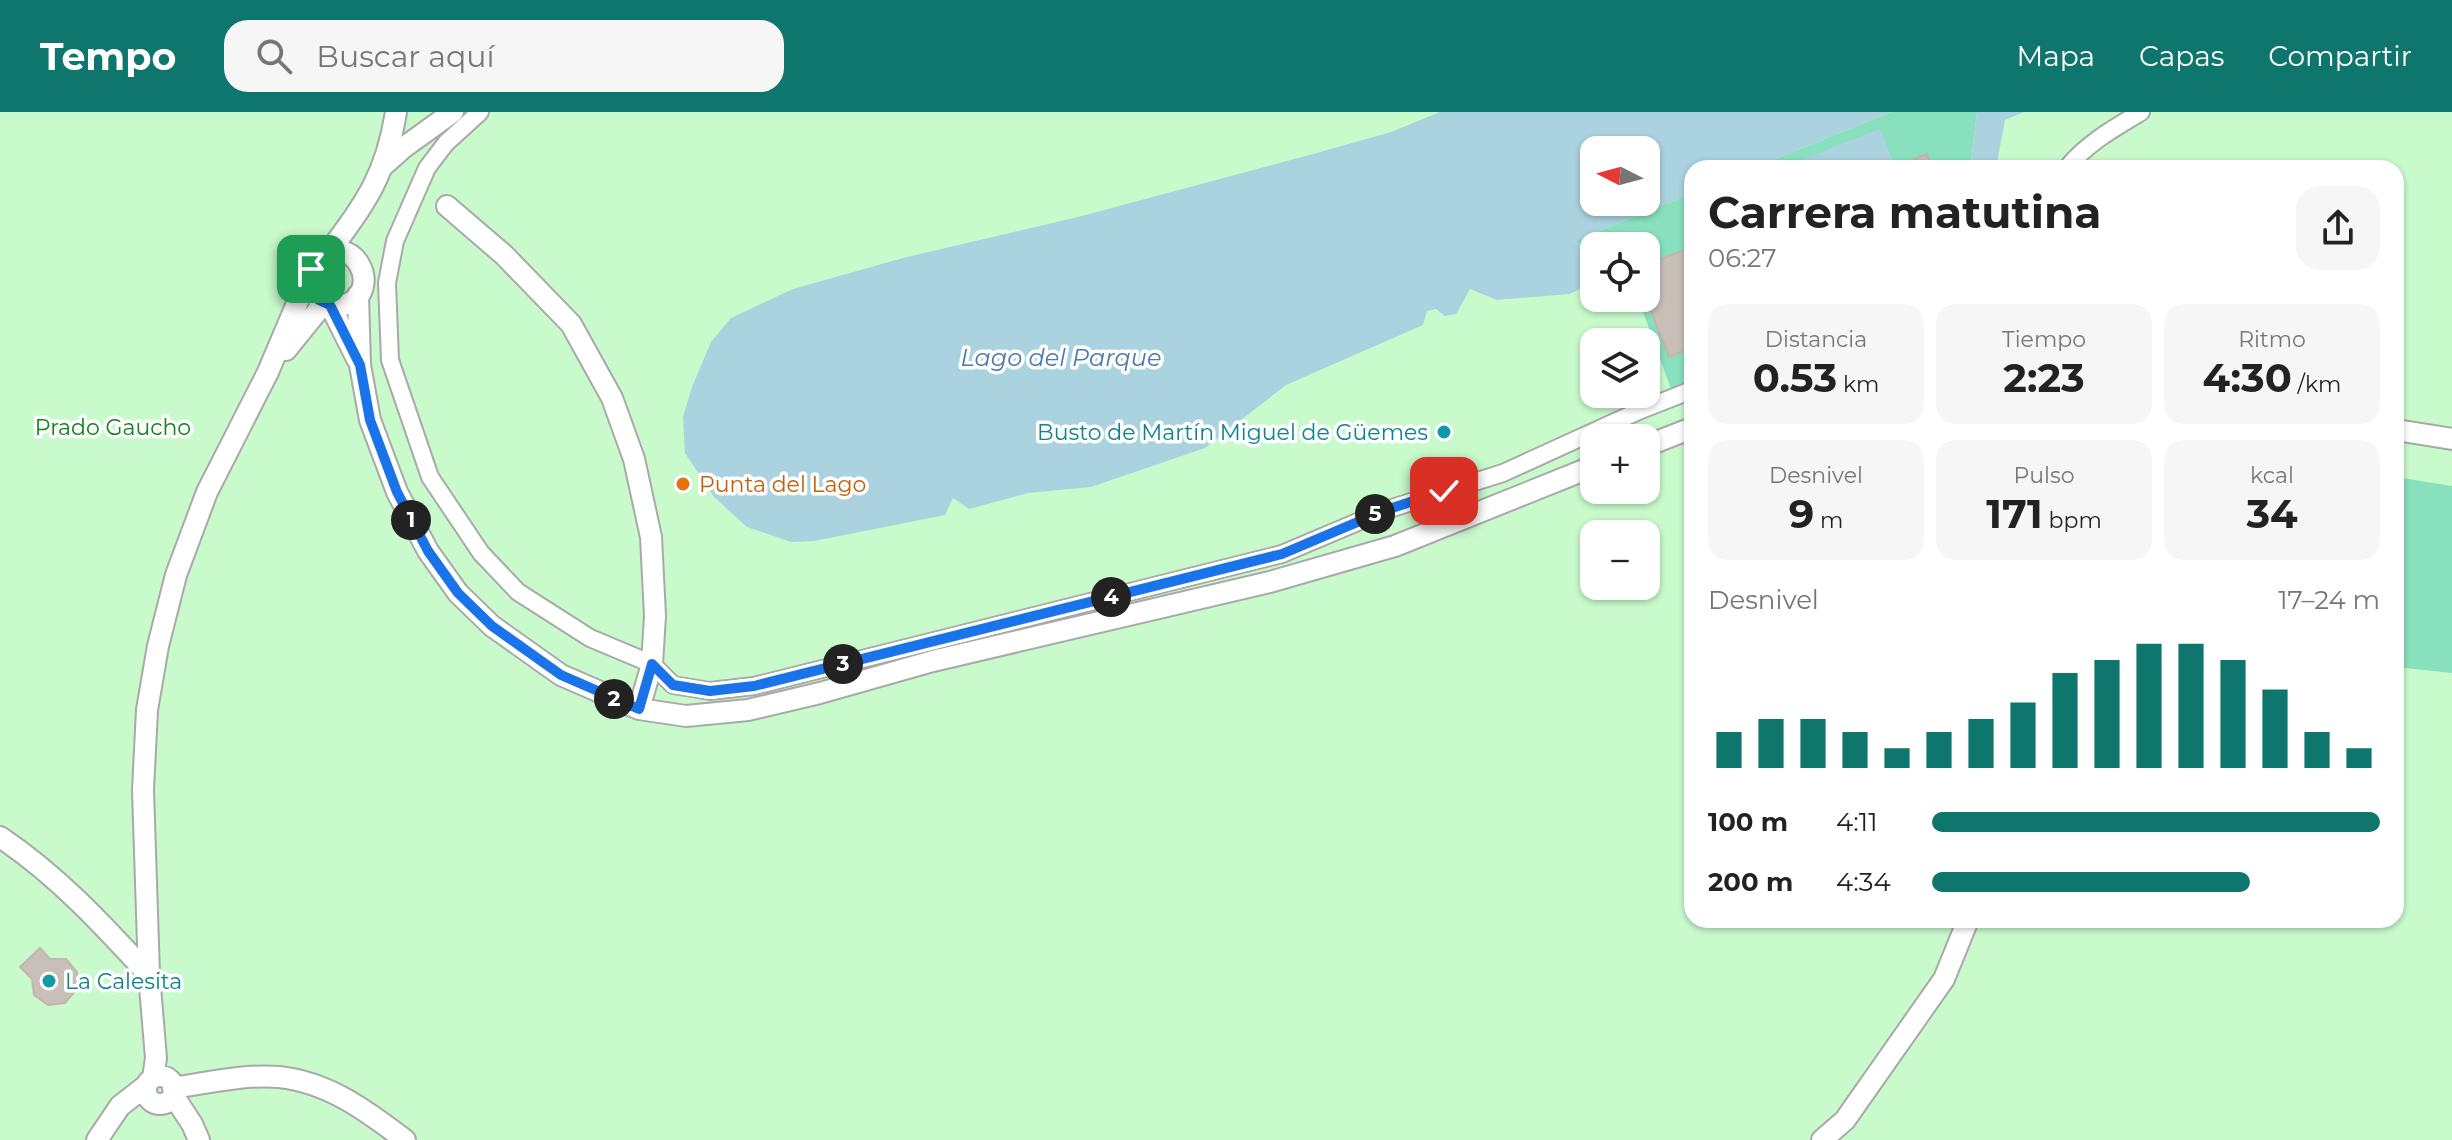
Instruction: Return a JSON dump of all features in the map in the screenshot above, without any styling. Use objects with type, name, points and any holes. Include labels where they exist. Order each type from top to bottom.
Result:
[{"type":"street","points":[[196,1132],[161,1089],[149,975],[143,790],[147,710],[158,646],[176,575],[207,492],[268,372],[315,261],[329,252],[362,208],[384,165],[396,112]]},
{"type":"street","points":[[384,165],[453,112]]},
{"type":"street","points":[[480,112],[446,143],[427,168],[395,241],[387,283],[390,360],[430,477],[481,553],[518,592],[590,638],[652,664],[673,685],[710,691],[754,686],[1282,554],[1386,510],[1503,473],[1684,393]]},
{"type":"street","points":[[2073,160],[2107,132],[2141,112]]},
{"type":"street","points":[[447,206],[504,255],[571,324],[612,398],[634,459],[651,537],[655,616],[652,664],[639,709]]},
{"type":"street","points":[[362,208],[358,261],[364,278],[358,295],[360,365],[370,420],[397,492],[428,551],[458,593],[492,626],[561,675],[639,709],[686,716],[748,710],[933,661],[1270,582],[1395,546],[1580,472]]},
{"type":"street","points":[[329,252],[345,252],[358,261]]},
{"type":"street","points":[[309,277],[311,289],[327,304],[360,365]]},
{"type":"street","points":[[327,304],[340,306],[358,295]]},
{"type":"street","points":[[268,372],[327,304]]},
{"type":"street","points":[[1660,441],[1684,431]]},
{"type":"street","points":[[2404,431],[2452,439]]},
{"type":"street","points":[[0,837],[33,859],[149,975]]},
{"type":"street","points":[[1822,1140],[1845,1120],[1944,979],[1965,928]]},
{"type":"street","points":[[97,1140],[120,1106],[161,1089],[278,1077],[329,1089],[405,1140]]},
{"type":"green space","name":"Prado Gaucho","points":[[0,112],[2452,112],[2452,1140],[0,1140]]},
{"type":"green space","points":[[1891,112],[1977,112],[1971,160],[1774,160]]},
{"type":"green space","points":[[1684,196],[1684,383],[1671,389],[1660,359],[1660,328],[1649,328],[1643,312],[1660,312],[1660,232],[1597,232],[1636,216],[1660,216],[1660,206]]},
{"type":"green space","points":[[2404,478],[2452,486],[2452,673],[2404,668]]},
{"type":"water","name":"Lago del Parque","points":[[1440,112],[1891,112],[1774,160],[1684,160],[1684,196],[1660,206],[1660,136],[1580,136],[1580,216],[1636,216],[1597,232],[1580,232],[1580,239],[1575,241],[1580,245],[1580,289],[1570,294],[1497,300],[1470,289],[1456,314],[1445,316],[1436,309],[1427,311],[1423,325],[1286,385],[1205,448],[1091,487],[1028,493],[969,509],[953,498],[945,515],[814,541],[791,542],[747,527],[714,497],[685,453],[683,417],[711,342],[731,318],[793,289],[903,258],[1078,217],[1391,132]]},
{"type":"water","points":[[1977,112],[2024,112],[2005,120],[1998,160],[1971,160]]},
{"type":"water","points":[[1880,129],[1893,160],[1800,160]]},
{"type":"building","points":[[1927,154],[1929,160],[1912,160]]},
{"type":"building","points":[[1684,250],[1684,351],[1669,357],[1651,312],[1660,312],[1660,260]]},
{"type":"building","points":[[40,948],[50,959],[66,959],[77,972],[77,989],[65,1003],[48,1005],[34,995],[32,979],[20,967]]},
{"type":"place","name":"Busto de Martín Miguel de Güemes","points":[[1444,432]]},
{"type":"place","name":"Punta del Lago","points":[[683,484]]},
{"type":"place","name":"La Calesita","points":[[49,981]]},
{"type":"route","points":[[311,269],[309,283],[314,295],[330,305],[360,365],[370,420],[397,492],[428,551],[458,593],[492,626],[561,675],[639,709],[652,664],[673,685],[710,691],[754,686],[1282,554],[1386,510],[1444,491]]}]
